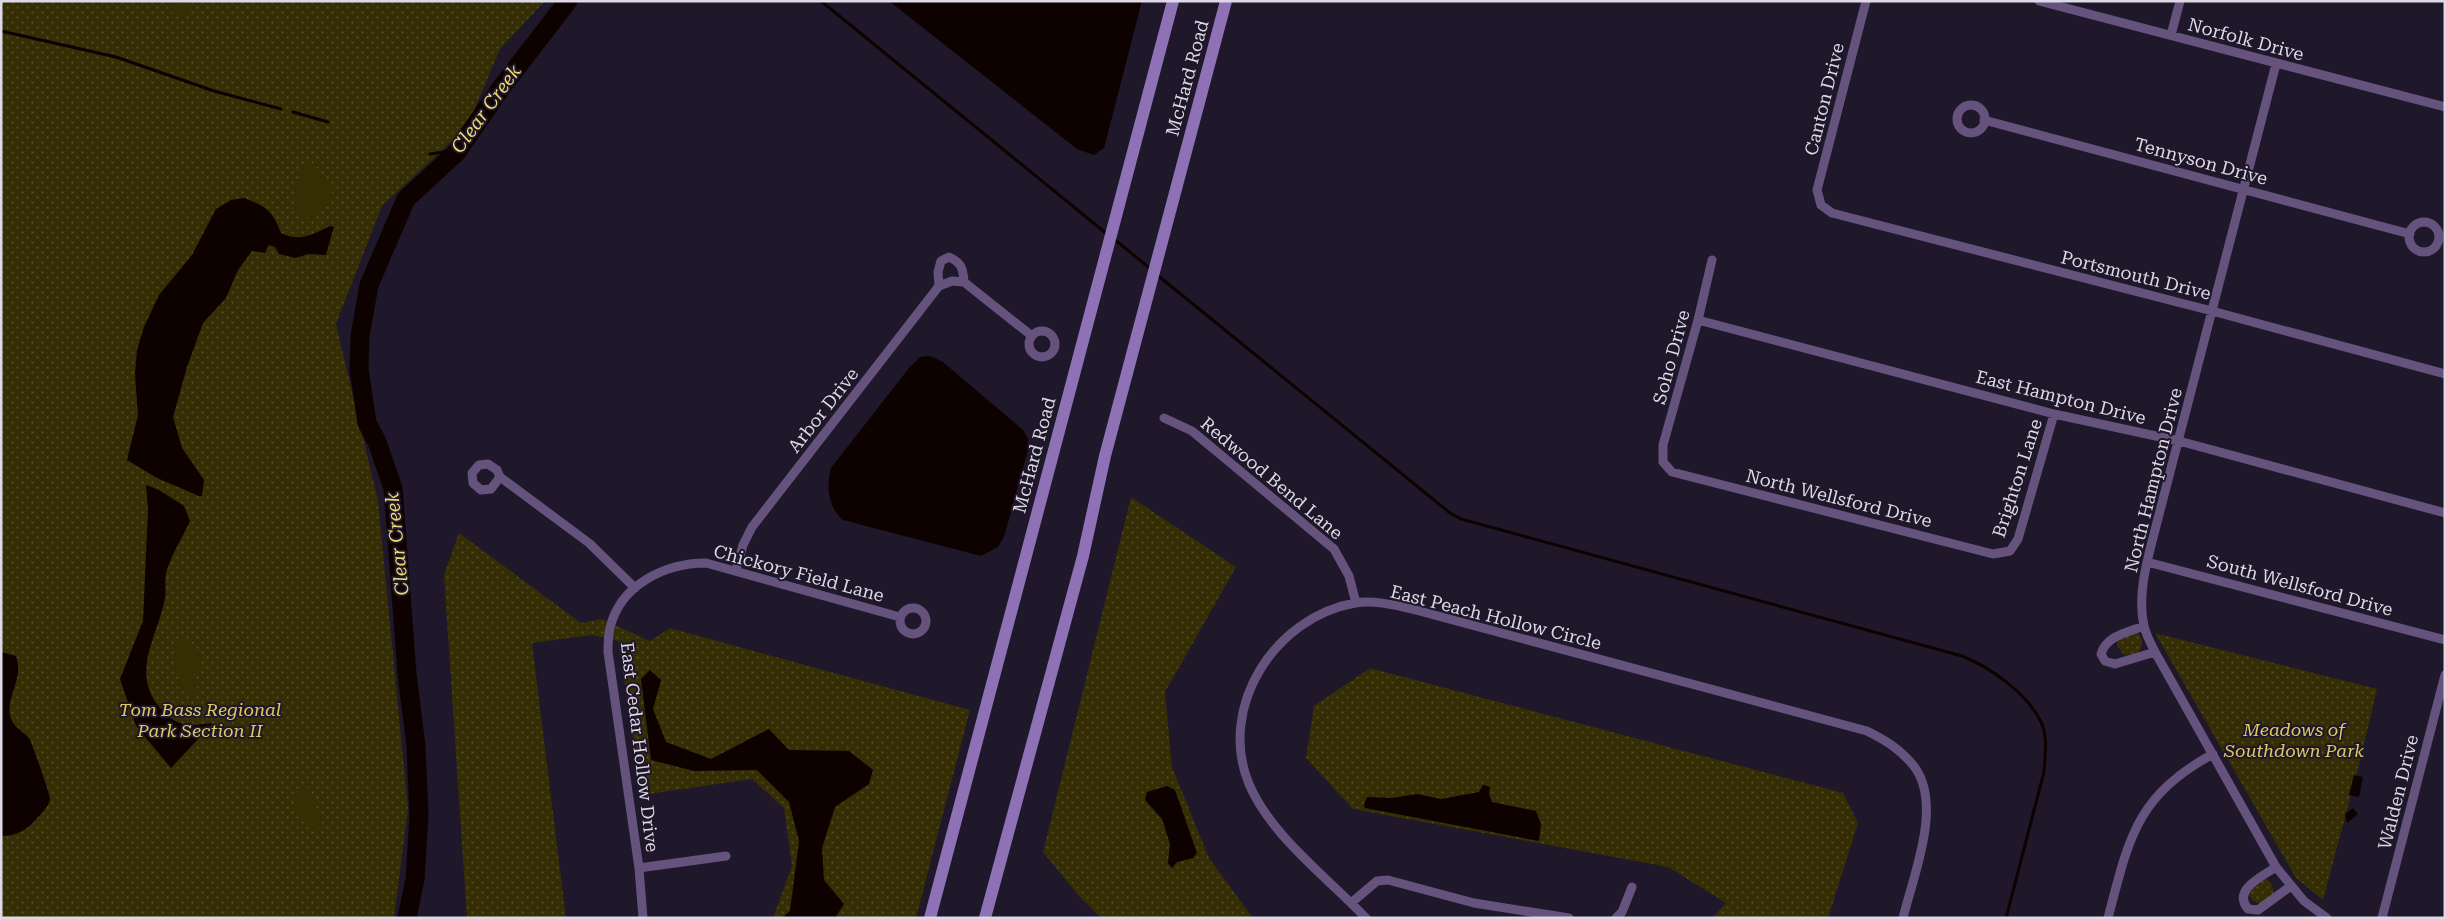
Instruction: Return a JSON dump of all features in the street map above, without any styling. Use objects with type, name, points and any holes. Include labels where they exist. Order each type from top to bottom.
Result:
[{"type":"main road","name":"McHard Road","points":[[930,918],[1173,1]]},
{"type":"main road","name":"McHard Road","points":[[985,918],[1082,556],[1105,456],[1226,1]]},
{"type":"street","name":"Canton Drive","points":[[1821,205],[1817,190],[1866,1]]},
{"type":"street","name":"Norfolk Drive","points":[[2039,1],[2445,107]]},
{"type":"street","points":[[2171,35],[2180,1]]},
{"type":"street","name":"North Hampton Drive","points":[[2276,64],[2147,562],[2142,597],[2144,626],[2155,652],[2276,866],[2304,901],[2327,918]]},
{"type":"street","name":"Tennyson Drive","points":[[1984,120],[2410,234]]},
{"type":"street","name":"Portsmouth Drive","points":[[1821,205],[1832,214],[2212,311],[2445,374]]},
{"type":"street","points":[[964,282],[963,267],[957,260],[949,257],[941,261],[938,272],[939,286],[952,281],[964,282],[1032,336]]},
{"type":"street","name":"Soho Drive","points":[[1663,462],[1664,445],[1698,320],[1712,260]]},
{"type":"street","name":"Arbor Drive","points":[[736,570],[743,545],[752,527],[939,286]]},
{"type":"street","name":"East Hampton Drive","points":[[1698,320],[2054,414],[2179,441],[2445,513]]},
{"type":"street","name":"Brighton Lane","points":[[2010,551],[2018,538],[2054,414]]},
{"type":"street","name":"Redwood Bend Lane","points":[[1164,418],[1192,430],[1326,542],[1341,560],[1349,576],[1356,603]]},
{"type":"street","name":"North Wellsford Drive","points":[[1663,462],[1672,472],[1993,554],[2010,551]]},
{"type":"street","points":[[500,477],[589,543],[635,588]]},
{"type":"street","name":"South Wellsford Drive","points":[[2147,562],[2445,640]]},
{"type":"street","name":"Chickory Field Lane","points":[[635,588],[661,571],[689,563],[706,563],[900,617]]},
{"type":"street","name":"East Cedar Hollow Drive","points":[[635,588],[626,595],[610,628],[608,652],[639,868],[643,918]]},
{"type":"street","name":"East Peach Hollow Circle","points":[[1366,918],[1264,814],[1244,768],[1241,735],[1243,716],[1253,682],[1275,648],[1288,635],[1311,620],[1356,603],[1396,605],[1412,609],[1867,731],[1890,743],[1915,766],[1923,785],[1927,817],[1902,918]]},
{"type":"street","points":[[2144,626],[2108,640],[2103,646],[2101,654],[2105,661],[2115,664],[2155,652]]},
{"type":"street","name":"Walden Drive","points":[[2382,918],[2445,675]]},
{"type":"street","points":[[2108,918],[2130,839],[2148,805],[2170,782],[2213,754]]},
{"type":"street","points":[[639,868],[726,856]]},
{"type":"street","points":[[2276,866],[2248,886],[2242,895],[2242,902],[2248,909],[2258,910],[2291,886]]},
{"type":"street","points":[[1351,903],[1377,881],[1388,880],[1474,903],[1569,918]]},
{"type":"street","points":[[1616,918],[1622,912],[1632,887]]},
{"type":"green space","name":"Tom Bass Regional Park Section II","points":[[1,1],[545,1],[500,49],[467,127],[382,206],[336,324],[378,501],[408,809],[394,918],[1,918]]},
{"type":"green space","points":[[165,1],[188,1],[189,12],[182,18],[175,16]]},
{"type":"green space","points":[[309,163],[314,164],[318,169],[332,196],[324,209],[306,218],[296,211],[295,194],[303,166]]},
{"type":"green space","points":[[1131,497],[1236,567],[1165,692],[1172,767],[1209,858],[1253,918],[1101,918],[1079,896],[1043,852]]},
{"type":"green space","points":[[459,533],[581,623],[601,619],[650,641],[670,628],[970,710],[916,918],[773,918],[792,866],[784,808],[752,779],[642,795],[618,641],[592,635],[532,643],[566,918],[467,918],[444,575]]},
{"type":"green space","points":[[2137,632],[2142,640],[2141,649],[2136,654],[2124,655],[2117,646],[2117,638]]},
{"type":"green space","name":"Meadows of Southdown Park","points":[[2155,633],[2377,689],[2323,900],[2296,878]]},
{"type":"green space","points":[[181,637],[189,639],[201,659],[196,676],[197,691],[191,697],[186,695],[177,674],[175,650]]},
{"type":"green space","points":[[1370,668],[1843,793],[1858,823],[1828,918],[1712,918],[1726,903],[1668,867],[1353,809],[1306,758],[1314,706]]},
{"type":"green space","points":[[304,786],[311,789],[314,805],[323,818],[321,826],[316,829],[308,827],[293,811],[295,796]]},
{"type":"green space","points":[[2264,878],[2272,885],[2273,895],[2260,904],[2252,900],[2248,893]]},
{"type":"shaded area","points":[[889,1],[1142,1],[1104,148],[1094,155],[1077,149]]},
{"type":"shaded area","points":[[244,198],[268,210],[275,219],[281,233],[288,236],[306,236],[330,226],[334,227],[326,255],[308,254],[296,258],[279,254],[275,247],[269,245],[265,253],[252,251],[238,270],[226,298],[203,323],[187,367],[173,417],[182,448],[204,480],[202,496],[199,496],[157,478],[127,460],[138,415],[135,374],[137,350],[144,327],[159,295],[192,255],[216,209],[231,200]]},
{"type":"shaded area","points":[[930,356],[943,362],[1023,430],[1028,439],[1028,450],[1004,537],[998,547],[981,556],[843,520],[831,503],[829,482],[831,468],[909,368],[920,357]]},
{"type":"shaded area","points":[[146,485],[159,490],[184,506],[190,521],[166,573],[165,599],[148,658],[146,671],[148,684],[153,697],[162,710],[179,723],[198,725],[213,723],[171,768],[136,726],[120,679],[143,621],[148,510]]},
{"type":"shaded area","points":[[1,652],[16,656],[18,673],[10,701],[10,715],[15,726],[29,738],[41,768],[50,799],[43,812],[25,829],[12,835],[1,836]]},
{"type":"shaded area","points":[[650,670],[661,680],[653,709],[666,742],[711,759],[769,729],[789,750],[849,751],[873,770],[869,784],[835,807],[822,848],[824,880],[844,904],[835,918],[782,918],[790,911],[799,841],[789,802],[757,770],[694,771],[651,760],[641,679]]},
{"type":"shaded area","points":[[2354,775],[2363,777],[2359,797],[2349,795]]},
{"type":"shaded area","points":[[1483,785],[1490,787],[1489,794],[1492,802],[1536,811],[1541,824],[1539,841],[1365,808],[1364,805],[1367,797],[1392,798],[1417,794],[1441,799],[1479,792]]},
{"type":"shaded area","points":[[1167,786],[1175,790],[1197,853],[1193,858],[1177,862],[1172,868],[1168,863],[1170,844],[1162,819],[1145,800],[1147,792]]},
{"type":"shaded area","points":[[2353,808],[2358,814],[2347,823],[2345,814]]},
{"type":"waterway","name":"Clear Creek","points":[[407,918],[415,879],[419,816],[416,746],[407,674],[393,488],[377,442],[367,423],[359,369],[360,336],[369,285],[406,199],[456,153],[501,88],[568,1]]},
{"type":"waterway","points":[[821,1],[1107,234]]},
{"type":"waterway","points":[[1,31],[116,57],[214,91],[281,109]]},
{"type":"waterway","points":[[293,112],[328,122]]},
{"type":"waterway","points":[[430,154],[456,153]]},
{"type":"waterway","points":[[1114,239],[1152,270]]},
{"type":"waterway","points":[[1156,274],[1450,513],[1461,519],[1962,656],[1996,674],[2018,692],[2035,712],[2045,733],[2046,746],[2044,772],[2006,918]]}]
